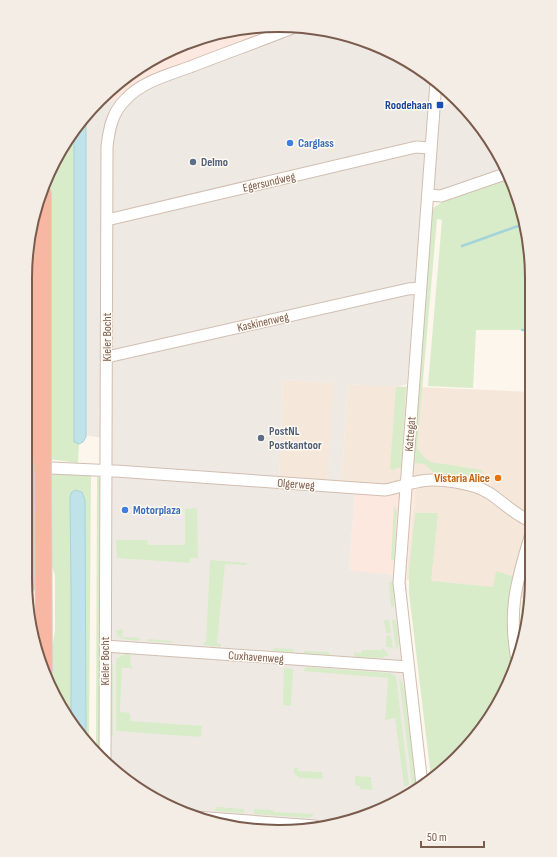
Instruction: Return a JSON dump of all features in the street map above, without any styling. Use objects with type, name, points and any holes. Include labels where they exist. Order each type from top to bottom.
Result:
[{"type":"highway","points":[[43,206],[41,464],[44,654]]},
{"type":"highway","points":[[32,332],[41,464]]},
{"type":"highway","points":[[32,471],[41,464]]},
{"type":"street","name":"Kieler Bocht","points":[[105,754],[105,471],[108,129],[115,113],[125,99],[131,93],[146,84],[282,32]]},
{"type":"street","name":"Kattegat","points":[[421,779],[399,583],[435,88]]},
{"type":"street","name":"Egersundweg","points":[[107,220],[416,147],[430,148]]},
{"type":"street","points":[[428,195],[441,196],[502,175]]},
{"type":"street","name":"Kaskinenweg","points":[[107,357],[408,289],[421,288]]},
{"type":"street","name":"Olgerweg","points":[[41,464],[105,471],[385,490],[430,480],[458,483],[475,486],[493,495],[516,514],[525,518]]},
{"type":"street","points":[[515,649],[513,622],[515,593],[518,576],[525,553]]},
{"type":"street","name":"Cuxhavenweg","points":[[105,646],[408,667]]},
{"type":"street","points":[[233,821],[290,824]]},
{"type":"shaded area","points":[[283,32],[311,34],[342,40],[358,45],[388,57],[402,65],[430,84],[428,111],[451,103],[474,128],[492,155],[503,177],[421,206],[407,384],[396,387],[348,384],[341,488],[355,488],[349,570],[387,574],[406,580],[422,779],[388,800],[342,817],[311,823],[295,824],[278,825],[246,823],[215,817],[169,800],[128,774],[104,753],[102,751],[111,439],[82,435],[81,131],[104,104]],"holes":[[[283,380],[333,383],[327,487],[279,483]]]},
{"type":"shaded area","points":[[287,33],[104,104],[128,83],[155,65],[169,57],[199,45],[215,40],[246,34]]},
{"type":"shaded area","points":[[283,380],[334,383],[327,487],[279,483]]},
{"type":"shaded area","points":[[348,384],[525,392],[525,578],[523,599],[406,580],[416,483],[341,488]]},
{"type":"shaded area","points":[[416,483],[406,580],[387,574],[349,571],[355,488]]},
{"type":"green space","points":[[74,142],[74,442],[79,444],[78,463],[49,459],[50,187],[57,169]]},
{"type":"green space","points":[[505,181],[517,215],[523,246],[525,278],[525,330],[476,330],[473,388],[428,386],[442,220],[437,219],[417,448],[425,458],[431,462],[482,470],[478,479],[466,476],[434,473],[424,464],[415,463],[413,455],[432,213],[434,207],[443,202]]},
{"type":"green space","points":[[396,387],[406,387],[401,467],[392,470],[390,468]]},
{"type":"green space","points":[[50,473],[91,475],[89,736],[86,733],[86,593],[82,492],[75,490],[70,499],[71,711],[57,688],[50,670],[55,630],[55,575],[50,560]]},
{"type":"green space","points":[[97,475],[100,479],[99,748],[96,744]]},
{"type":"green space","points":[[394,505],[397,512],[394,560],[391,560]]},
{"type":"green space","points":[[197,508],[198,558],[190,558],[190,563],[117,558],[116,540],[147,540],[148,545],[185,545],[185,509]]},
{"type":"green space","points":[[415,513],[438,513],[431,581],[493,587],[496,571],[515,577],[510,602],[508,624],[511,662],[500,688],[474,729],[453,753],[430,773],[409,593],[409,570]]},
{"type":"green space","points":[[210,560],[247,563],[247,565],[225,564],[217,643],[221,644],[221,647],[204,645],[204,642],[206,642]]},
{"type":"green space","points":[[389,582],[393,582],[394,607],[391,607]]},
{"type":"green space","points":[[522,600],[524,600],[523,611],[520,629]]},
{"type":"green space","points":[[384,620],[389,620],[391,633],[386,633]]},
{"type":"green space","points":[[392,620],[396,620],[399,644],[396,650]]},
{"type":"green space","points":[[116,630],[123,630],[122,637],[140,638],[140,641],[123,639],[117,635]]},
{"type":"green space","points":[[391,635],[393,649],[385,646],[386,636]]},
{"type":"green space","points":[[147,639],[172,641],[172,643],[147,641]]},
{"type":"green space","points":[[274,648],[293,649],[295,653],[272,651]]},
{"type":"green space","points":[[383,648],[389,655],[381,658],[354,657],[354,652],[361,653],[362,650],[381,650]]},
{"type":"green space","points":[[305,651],[329,652],[329,655],[303,653]]},
{"type":"green space","points":[[127,653],[131,654],[130,663],[133,668],[122,668],[120,712],[130,713],[130,721],[202,726],[201,737],[116,731],[116,659]]},
{"type":"green space","points":[[113,663],[113,736],[110,736],[110,671]]},
{"type":"green space","points":[[307,667],[390,673],[396,676],[409,785],[404,786],[395,718],[385,720],[388,678],[304,671]]},
{"type":"green space","points":[[284,668],[293,669],[291,706],[283,705]]},
{"type":"green space","points":[[399,678],[403,684],[405,693],[415,783],[412,785]]},
{"type":"green space","points":[[294,768],[298,768],[298,771],[322,772],[322,779],[300,778],[294,774]]},
{"type":"green space","points":[[355,776],[371,777],[372,790],[360,789],[360,786],[355,785]]},
{"type":"green space","points":[[216,807],[244,809],[244,813],[215,811]]},
{"type":"green space","points":[[254,809],[273,810],[274,812],[314,814],[310,818],[254,814]]},
{"type":"water","points":[[86,124],[86,437],[83,442],[79,444],[74,442],[74,142]]},
{"type":"water","points":[[75,490],[82,492],[85,500],[86,733],[71,711],[71,493]]},
{"type":"waterway","points":[[462,246],[519,226]]},
{"type":"place","name":"Roodehaan","points":[[440,105]]},
{"type":"place","name":"Carglass","points":[[290,143]]},
{"type":"place","name":"Delmo","points":[[193,162]]},
{"type":"place","name":"PostNL Postkantoor","points":[[261,438]]},
{"type":"place","name":"Vistaria Alice","points":[[498,478]]},
{"type":"place","name":"Motorplaza","points":[[125,510]]}]
